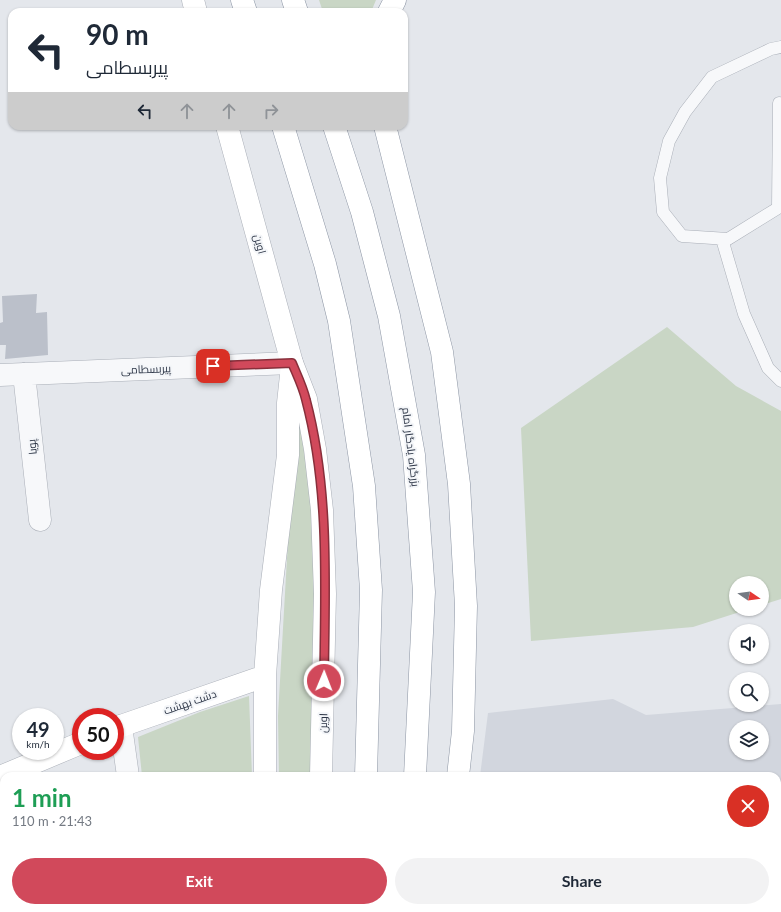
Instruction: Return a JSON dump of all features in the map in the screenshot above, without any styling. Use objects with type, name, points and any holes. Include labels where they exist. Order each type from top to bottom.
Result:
[{"type":"main road","name":"اوین","points":[[228,130],[292,363],[306,399],[316,456],[322,510],[325,594],[321,772]]},
{"type":"main road","points":[[284,130],[325,264],[339,321],[364,486],[371,590],[366,772]]},
{"type":"main road","name":"بزرگراه یادگار امام","points":[[335,130],[362,212],[389,316],[414,455],[424,592],[415,772]]},
{"type":"main road","points":[[386,130],[442,352],[459,484],[466,606],[463,731],[458,772]]},
{"type":"main road","name":"اوین","points":[[265,772],[265,676],[271,590],[288,455],[288,403],[292,363]]},
{"type":"main road","name":"دشت بهشت","points":[[124,725],[265,676]]},
{"type":"main road","points":[[12,772],[72,747]]},
{"type":"street","name":"پیربسطامی","points":[[0,375],[292,363]]},
{"type":"street","name":"پویا","points":[[24,374],[40,520]]},
{"type":"street","points":[[124,756],[127,772]]},
{"type":"lane","points":[[779,102],[778,208],[728,239],[682,236],[663,212],[660,178],[669,141],[685,112],[712,77],[771,49],[781,47]]},
{"type":"lane","points":[[722,239],[744,314],[768,368],[781,381]]},
{"type":"shaded area","points":[[613,699],[646,715],[729,708],[729,712],[769,712],[769,705],[781,704],[781,772],[481,772],[488,713]]},
{"type":"green space","points":[[319,0],[376,0],[373,8],[322,8]]},
{"type":"green space","points":[[667,327],[736,386],[781,411],[781,599],[769,603],[769,576],[729,576],[729,615],[693,627],[531,641],[521,428]]},
{"type":"green space","points":[[296,400],[309,486],[314,547],[316,645],[310,772],[279,772],[278,716]]},
{"type":"green space","points":[[249,696],[252,772],[142,772],[138,737],[200,712]]},
{"type":"building","points":[[37,294],[36,313],[47,312],[48,355],[5,359],[6,345],[0,345],[0,323],[3,322],[2,296]]},
{"type":"route","points":[[213,366],[292,363],[306,399],[320,480],[322,510],[325,594],[324,681]]}]
